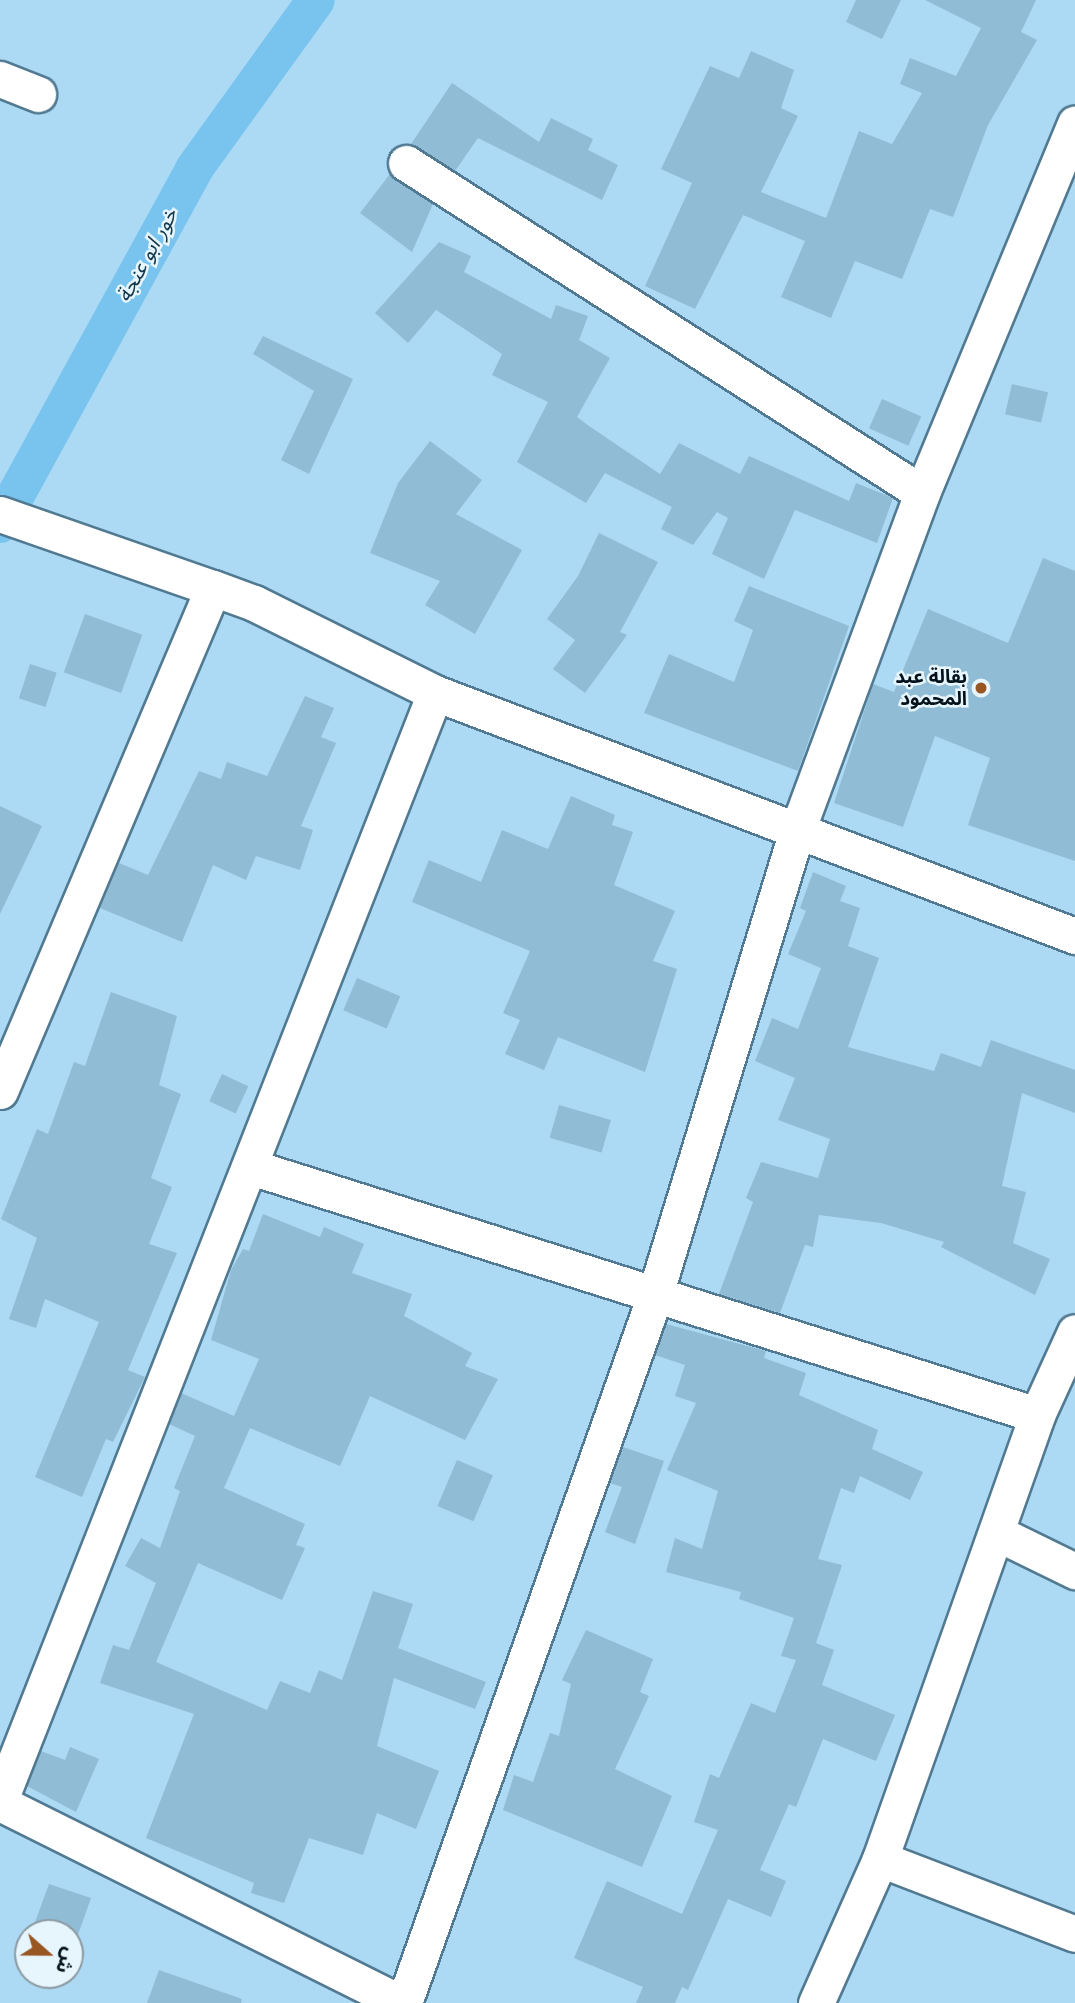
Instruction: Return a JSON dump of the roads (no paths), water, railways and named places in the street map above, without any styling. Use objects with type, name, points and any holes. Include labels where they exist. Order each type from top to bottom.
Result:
[{"type":"street","points":[[0,79],[38,94]]},
{"type":"street","points":[[435,693],[0,1802],[403,2003],[654,1297],[797,831],[922,493],[1075,123]]},
{"type":"street","points":[[406,163],[922,493]]},
{"type":"street","points":[[0,514],[254,603],[435,693],[1075,936]]},
{"type":"street","points":[[0,1091],[213,588]]},
{"type":"street","points":[[251,1167],[654,1297],[1037,1415]]},
{"type":"street","points":[[816,2003],[880,1859],[999,1534],[1037,1415],[1075,1332]]},
{"type":"street","points":[[999,1534],[1075,1571]]},
{"type":"street","points":[[880,1859],[1075,1934]]},
{"type":"waterway","name":"خور ابو عنجة","points":[[0,524],[194,169],[316,0]]},
{"type":"place","name":"بقالة عبد المحمود","points":[[981,688]]}]
